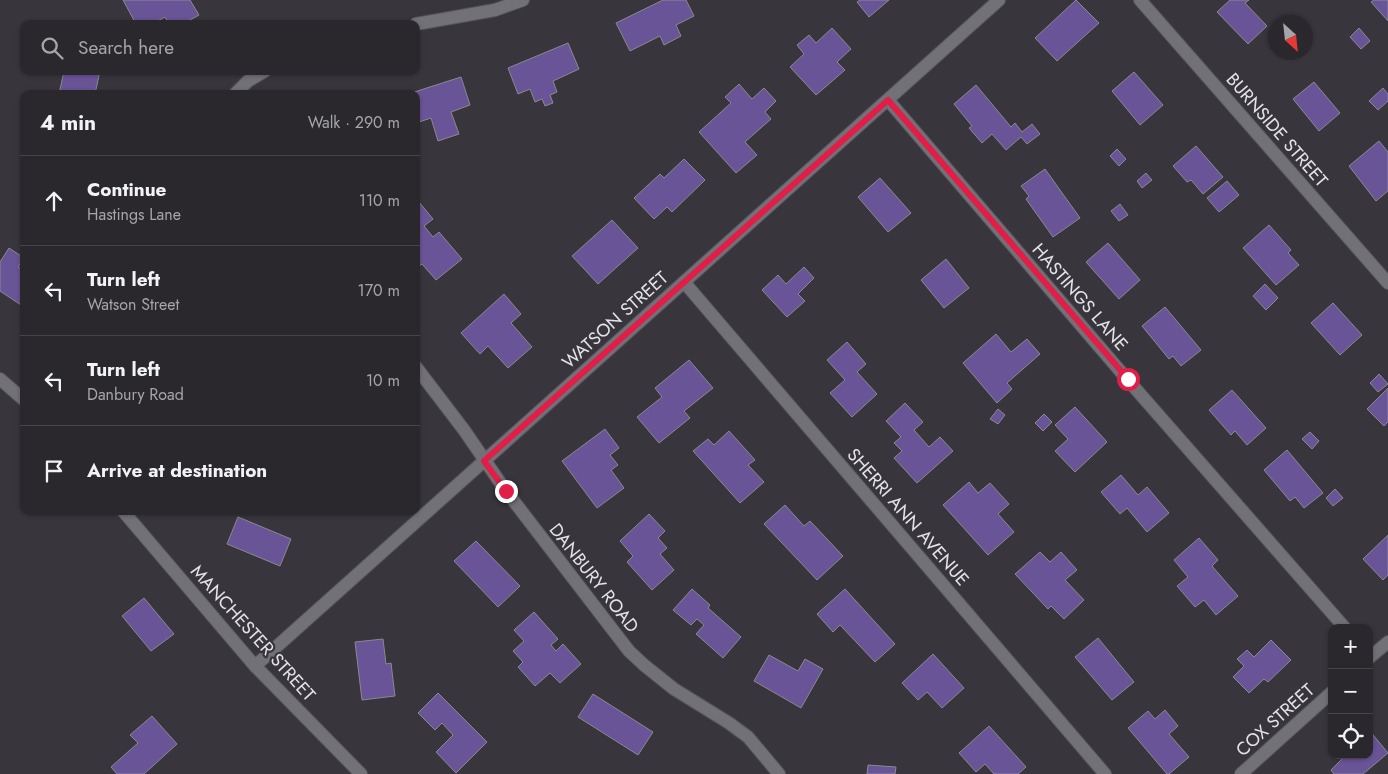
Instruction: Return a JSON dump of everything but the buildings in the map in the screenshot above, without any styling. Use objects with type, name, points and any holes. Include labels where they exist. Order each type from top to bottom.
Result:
[{"type":"street","points":[[420,23],[495,10],[523,0]]},
{"type":"street","name":"WATSON STREET","points":[[255,666],[999,0]]},
{"type":"street","name":"BURNSIDE STREET","points":[[1140,0],[1388,283]]},
{"type":"street","points":[[240,90],[259,75]]},
{"type":"street","name":"HASTINGS LANE","points":[[888,100],[1342,624]]},
{"type":"street","name":"SHERRI ANN AVENUE","points":[[684,282],[1105,774]]},
{"type":"street","name":"DANBURY ROAD","points":[[420,372],[464,430],[523,515],[629,651],[674,689],[748,737],[780,774]]},
{"type":"street","points":[[0,379],[20,396]]},
{"type":"street","name":"MANCHESTER STREET","points":[[126,515],[255,666],[361,774]]},
{"type":"street","points":[[1373,654],[1388,642]]},
{"type":"street","name":"COX STREET","points":[[1241,774],[1328,696]]},
{"type":"route","points":[[506,491],[484,461],[888,100],[1128,379]]}]
